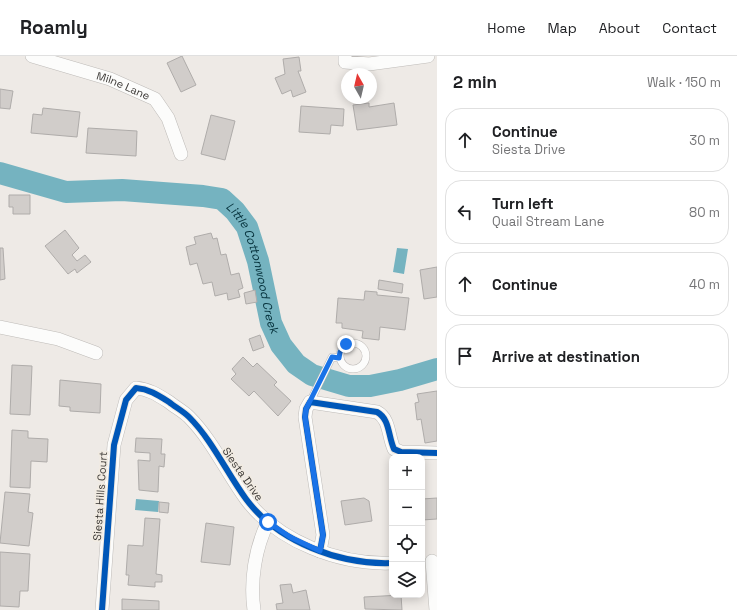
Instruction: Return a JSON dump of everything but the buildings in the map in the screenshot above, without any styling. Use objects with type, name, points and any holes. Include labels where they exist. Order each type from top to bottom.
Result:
[{"type":"street","name":"Milne Lane","points":[[32,56],[110,79],[156,98],[168,118],[181,154]]},
{"type":"street","points":[[345,56],[345,62],[369,64],[428,56]]},
{"type":"street","points":[[0,327],[58,339],[96,354]]},
{"type":"street","name":"Siesta Drive","points":[[136,388],[145,389],[159,396],[188,416],[208,441],[247,500],[268,522],[290,537],[320,551],[345,559],[389,563]]},
{"type":"street","name":"Siesta Hills Court","points":[[102,610],[114,445],[126,400],[136,388]]},
{"type":"street","points":[[320,551],[323,535],[305,417],[306,409],[313,397],[383,415],[394,449],[401,452],[437,453]]},
{"type":"street","points":[[254,610],[253,589],[257,551],[268,522]]},
{"type":"street","points":[[430,561],[436,610]]},
{"type":"lane","points":[[313,397],[332,357],[339,358]]},
{"type":"water","points":[[397,248],[408,249],[404,274],[393,272]]},
{"type":"water","points":[[136,499],[159,501],[158,512],[135,510]]},
{"type":"waterway","name":"Little Cottonwood Creek","points":[[0,173],[66,192],[122,190],[203,196],[222,199],[235,211],[247,227],[258,261],[271,323],[281,345],[296,364],[312,375],[349,386],[370,386],[400,380],[437,369]]},
{"type":"cycle path","points":[[102,610],[114,445],[126,400],[136,388],[149,391],[157,395],[189,417],[212,446],[246,499],[259,514],[275,527],[293,539],[331,555],[372,563],[389,563]]},
{"type":"cycle path","points":[[320,551],[323,535],[305,417],[306,409],[310,402],[377,412],[387,423],[394,449],[401,452],[437,453]]},
{"type":"route","points":[[268,522],[290,537],[320,551],[323,535],[305,417],[306,409],[332,357],[339,358],[340,352],[346,344]]}]
